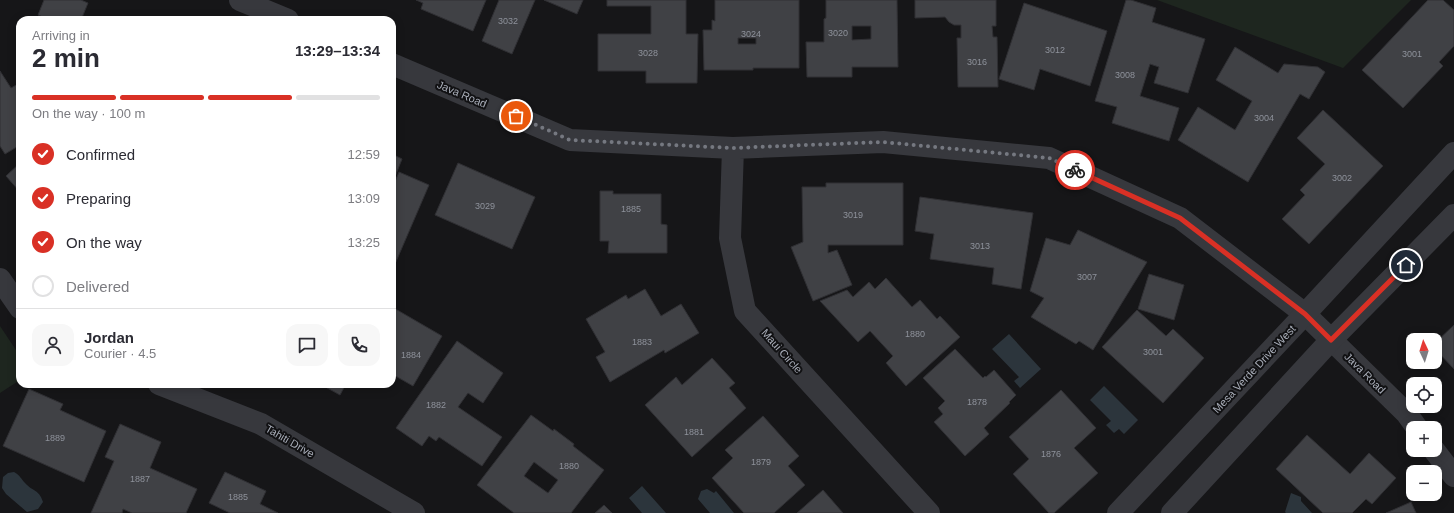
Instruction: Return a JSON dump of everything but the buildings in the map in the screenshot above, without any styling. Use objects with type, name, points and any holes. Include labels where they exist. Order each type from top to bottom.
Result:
[{"type":"street","points":[[240,0],[278,16]]},
{"type":"street","name":"Java Road","points":[[396,66],[570,140],[733,148],[883,142],[1049,158],[1180,218],[1305,314],[1407,414],[1412,421]]},
{"type":"street","name":"Maui Circle","points":[[733,148],[730,238],[745,311],[929,513]]},
{"type":"street","name":"Mesa Verde Drive West","points":[[1118,513],[1454,153]]},
{"type":"street","points":[[1172,513],[1331,340],[1454,215]]},
{"type":"street","points":[[0,279],[16,302]]},
{"type":"street","name":"Tahiti Drive","points":[[169,388],[261,424],[414,513]]},
{"type":"street","points":[[1439,457],[1454,476]]},
{"type":"shaded area","points":[[1157,0],[1411,0],[1343,68]]},
{"type":"shaded area","points":[[0,326],[16,350],[16,383],[0,393]]},
{"type":"shaded area","points":[[1009,334],[1041,369],[1020,388],[1014,381],[1019,377],[992,349]]},
{"type":"shaded area","points":[[1104,386],[1138,420],[1124,434],[1119,429],[1114,433],[1106,425],[1111,421],[1090,400]]},
{"type":"shaded area","points":[[14,472],[28,486],[40,495],[43,502],[38,509],[27,512],[6,494],[2,488],[3,477],[8,473]]},
{"type":"shaded area","points":[[642,486],[666,513],[642,513],[629,498]]},
{"type":"shaded area","points":[[707,489],[714,493],[716,491],[734,513],[710,513],[698,499],[701,491]]},
{"type":"shaded area","points":[[1291,493],[1301,497],[1301,501],[1312,513],[1286,513],[1285,512]]},
{"type":"way so far","points":[[516,116],[570,140],[733,148],[883,142],[1049,158],[1075,170]]},
{"type":"route","points":[[1075,170],[1180,218],[1305,314],[1331,340],[1406,265]]}]
